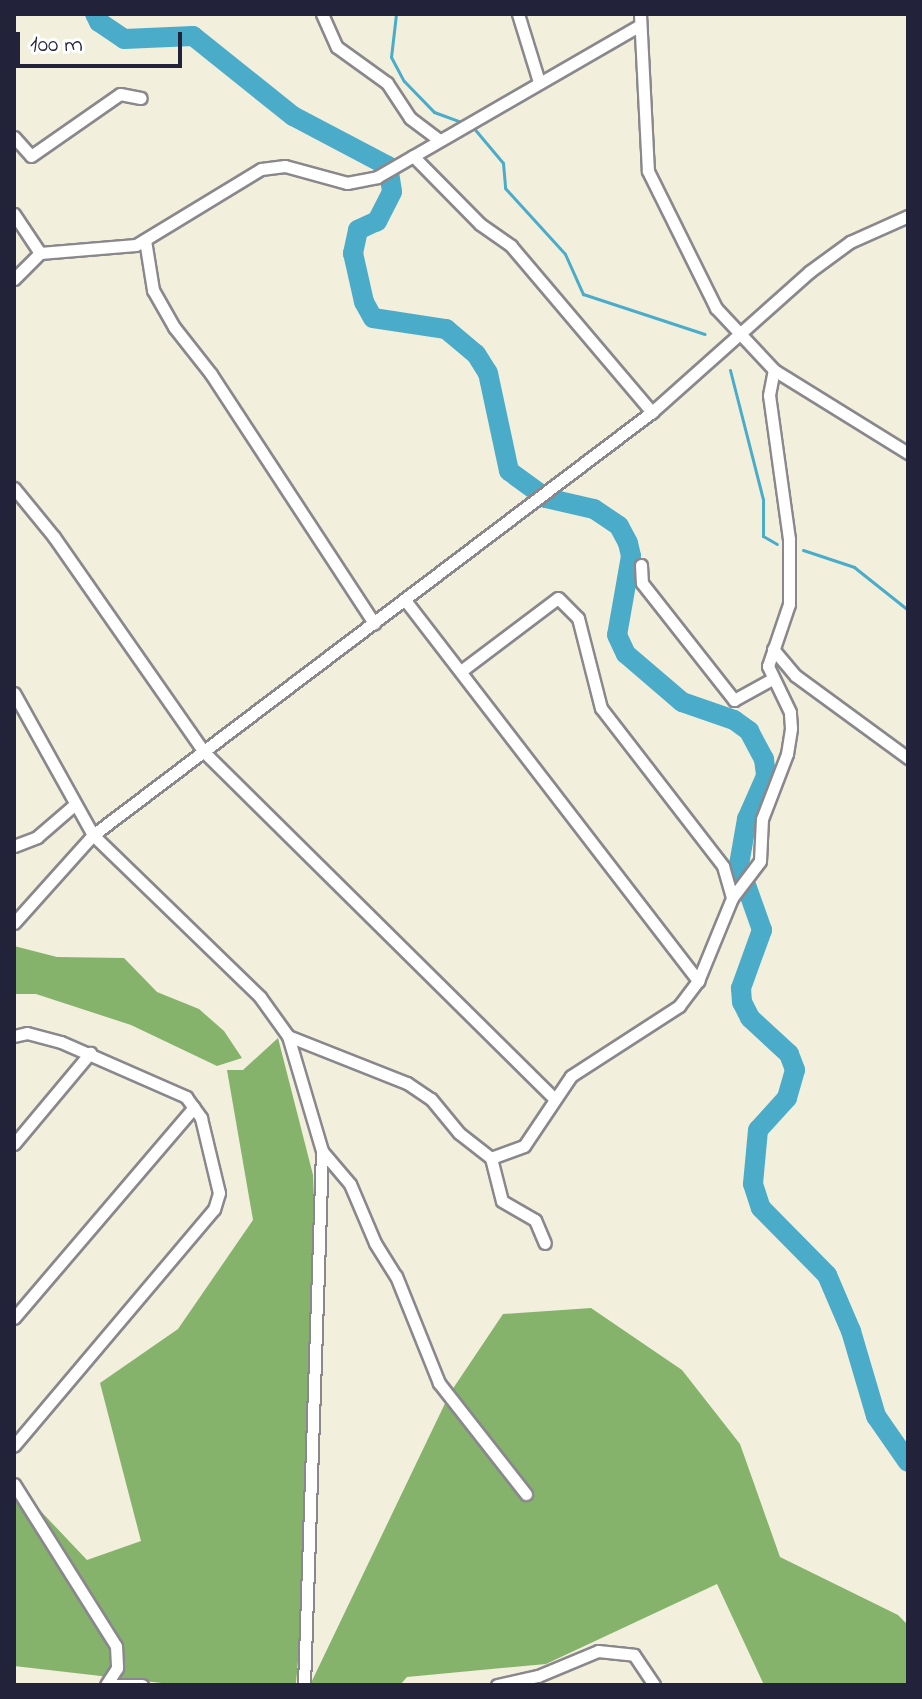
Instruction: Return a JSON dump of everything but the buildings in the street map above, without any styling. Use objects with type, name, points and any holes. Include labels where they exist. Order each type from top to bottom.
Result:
[{"type":"street","points":[[322,14],[337,47],[387,83],[410,118],[439,140]]},
{"type":"street","points":[[518,14],[539,82]]},
{"type":"street","points":[[14,279],[40,253],[145,240],[261,169],[285,166],[347,183],[377,177],[639,20],[648,171],[716,308],[738,337],[774,370],[908,453]]},
{"type":"street","points":[[14,137],[31,156],[120,94],[141,98]]},
{"type":"street","points":[[408,160],[480,224],[511,246],[652,412]]},
{"type":"street","points":[[14,214],[40,253]]},
{"type":"street","points":[[14,923],[93,835],[555,488],[652,412],[850,242],[908,216]]},
{"type":"street","points":[[145,240],[153,290],[174,327],[211,374],[374,623]]},
{"type":"street","points":[[491,1158],[524,1146],[571,1076],[679,1006],[698,981],[735,896],[760,861],[762,819],[787,754],[791,728],[790,712],[768,666],[789,604],[789,539],[769,395],[774,370]]},
{"type":"street","points":[[14,488],[54,537],[204,752],[554,1098]]},
{"type":"street","points":[[641,565],[642,583],[734,700],[772,679]]},
{"type":"street","points":[[461,671],[558,598],[578,618],[601,708],[723,866],[735,896]]},
{"type":"street","points":[[405,600],[698,981]]},
{"type":"street","points":[[773,649],[796,676],[908,758]]},
{"type":"street","points":[[14,693],[73,806],[93,835],[260,997],[288,1036],[322,1151],[304,1685]]},
{"type":"street","points":[[14,846],[37,837],[73,806]]},
{"type":"street","points":[[14,1036],[41,1035],[90,1053],[157,1081],[194,1107],[204,1131],[218,1203],[14,1446]]},
{"type":"street","points":[[288,1036],[407,1083],[431,1099],[459,1133],[491,1158],[502,1201],[535,1220],[545,1243]]},
{"type":"street","points":[[14,1144],[90,1053]]},
{"type":"street","points":[[14,1318],[194,1107]]},
{"type":"street","points":[[322,1151],[350,1184],[375,1243],[396,1276],[439,1383],[526,1494]]},
{"type":"street","points":[[14,1484],[116,1646],[117,1668],[106,1685]]},
{"type":"street","points":[[497,1685],[538,1676],[598,1651],[634,1655],[654,1685]]},
{"type":"street","points":[[113,1685],[142,1685]]},
{"type":"green space","points":[[14,946],[57,957],[124,958],[157,992],[199,1009],[224,1031],[242,1058],[217,1066],[131,1025],[36,994],[14,994]]},
{"type":"green space","points":[[278,1038],[313,1175],[322,1397],[296,1683],[179,1685],[14,1666],[14,1483],[87,1560],[141,1541],[100,1383],[178,1329],[253,1220],[227,1070],[243,1070]]},
{"type":"green space","points":[[591,1308],[682,1370],[740,1444],[780,1557],[898,1615],[908,1625],[908,1685],[764,1685],[717,1584],[546,1664],[407,1677],[400,1685],[310,1685],[450,1393],[503,1314]]},
{"type":"waterway","points":[[95,14],[99,22],[124,39],[193,36],[293,116],[388,166],[392,192],[377,221],[358,230],[353,253],[364,302],[373,318],[446,329],[476,354],[488,373],[509,471],[546,498],[594,509],[619,526],[628,543],[631,556],[617,635],[626,654],[682,702],[734,720],[749,731],[764,759],[766,776],[747,819],[739,865],[762,930],[741,988],[742,1002],[750,1018],[789,1054],[795,1070],[787,1098],[758,1130],[753,1184],[761,1208],[827,1275],[851,1331],[876,1416],[908,1462]]},
{"type":"waterway","points":[[396,14],[391,57],[404,81],[434,112],[465,123]]},
{"type":"waterway","points":[[472,126],[503,163],[505,188],[565,254],[583,294],[705,334]]},
{"type":"waterway","points":[[730,370],[763,499],[763,536],[777,544]]},
{"type":"waterway","points":[[803,550],[854,567],[908,610]]}]
